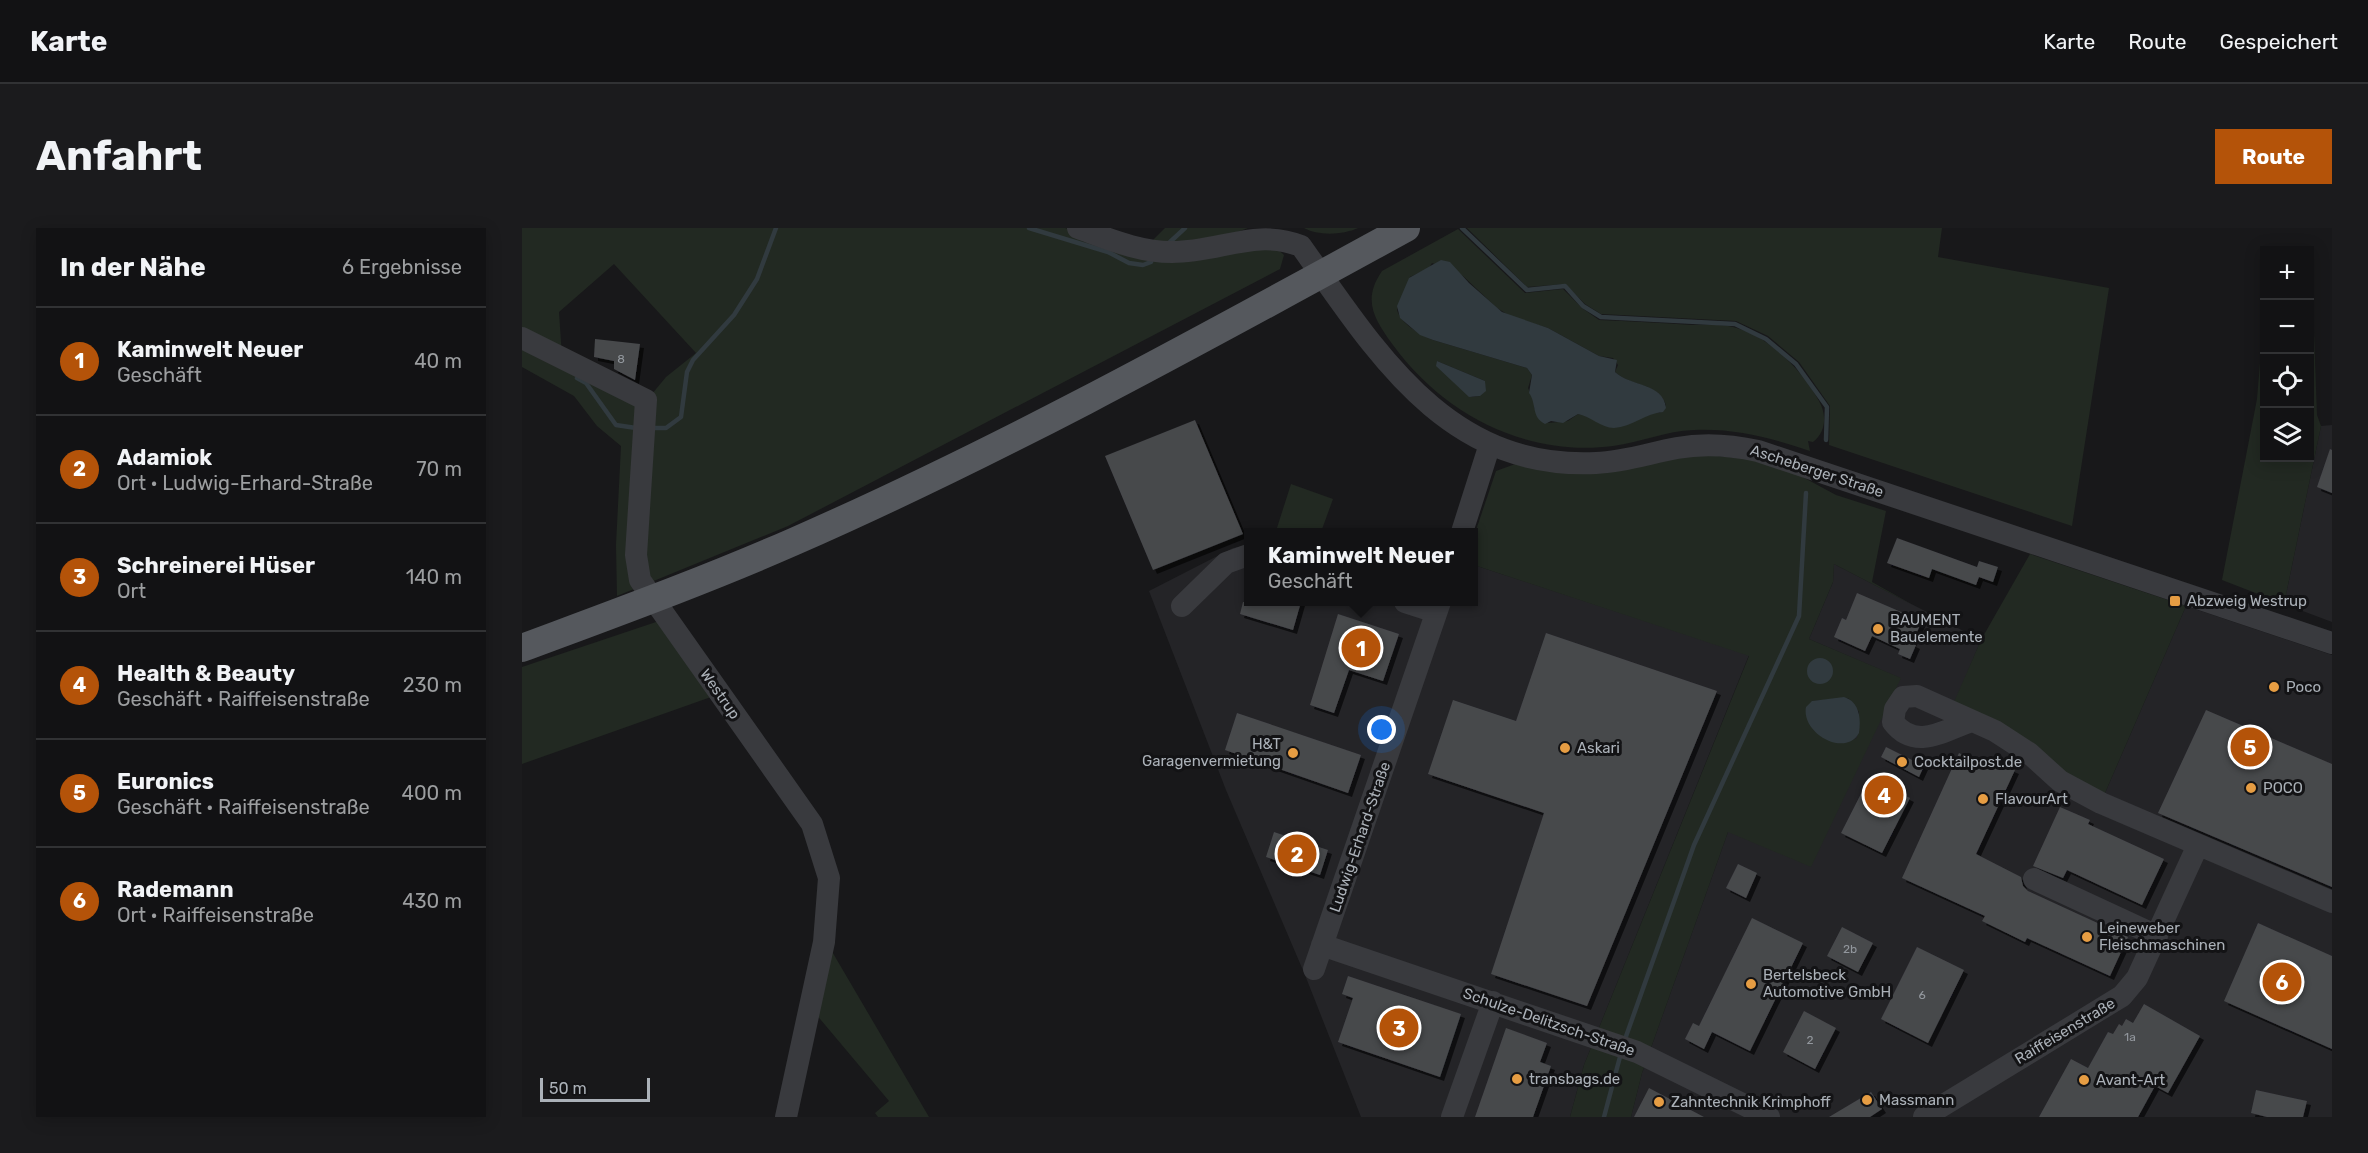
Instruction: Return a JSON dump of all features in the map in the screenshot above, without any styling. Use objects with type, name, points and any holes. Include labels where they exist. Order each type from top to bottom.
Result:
[{"type":"main road","points":[[522,648],[652,600],[795,541],[989,450],[1406,228]]},
{"type":"street","points":[[1078,228],[1145,251],[1174,252],[1202,249],[1250,234],[1288,232],[1321,274]]},
{"type":"street","name":"Ascheberger Straße","points":[[1321,274],[1366,338],[1407,386],[1450,422],[1490,444],[1539,459],[1578,464],[1625,459],[1691,446],[1733,446],[1758,451],[2332,643]]},
{"type":"street","name":"Westrup","points":[[522,338],[646,400],[636,555],[640,580],[812,824],[829,878],[824,942],[786,1117]]},
{"type":"street","points":[[1463,528],[1490,444]]},
{"type":"street","points":[[1182,606],[1226,563],[1244,556]]},
{"type":"street","name":"Ludwig-Erhard-Straße","points":[[1314,969],[1438,607]]},
{"type":"street","points":[[1972,721],[2013,742],[2074,790],[2332,902]]},
{"type":"street","name":"Raiffeisenstraße","points":[[1924,1117],[2122,996],[2137,978],[2198,844]]},
{"type":"street","points":[[2034,879],[2157,936]]},
{"type":"street","name":"Schulze-Delitzsch-Straße","points":[[1322,945],[1637,1052],[1769,1117]]},
{"type":"street","points":[[1452,1117],[1493,1002]]},
{"type":"shaded area","points":[[522,228],[1065,228],[1144,255],[1272,244],[1284,255],[1280,269],[788,526],[617,596],[616,545],[621,446],[597,426],[574,396],[522,367]],"holes":[[[614,264],[696,353],[666,377],[647,400],[562,357],[559,312]]]},
{"type":"shaded area","points":[[1165,228],[1248,228],[1201,245],[1146,247]]},
{"type":"shaded area","points":[[1304,228],[1358,228],[1331,234]]},
{"type":"shaded area","points":[[1467,228],[1942,228],[1938,257],[2109,288],[2072,526],[1829,445],[1830,406],[1799,362],[1768,336],[1736,321],[1601,314],[1585,304],[1565,284],[1527,287]]},
{"type":"shaded area","points":[[1458,229],[1525,293],[1563,289],[1582,308],[1599,320],[1723,325],[1746,331],[1783,355],[1803,377],[1822,406],[1823,428],[1813,442],[1808,441],[1810,451],[1753,435],[1709,430],[1673,432],[1613,446],[1581,448],[1549,445],[1519,437],[1490,426],[1462,411],[1414,370],[1393,345],[1380,327],[1373,309],[1373,291],[1382,271]],"holes":[[[1432,263],[1463,276],[1497,308],[1510,316],[1548,328],[1599,356],[1613,358],[1618,365],[1615,372],[1621,377],[1651,388],[1657,392],[1666,405],[1660,413],[1653,412],[1636,419],[1617,420],[1578,414],[1568,421],[1548,423],[1534,408],[1534,401],[1528,388],[1532,375],[1527,368],[1433,340],[1417,332],[1402,320],[1397,310],[1410,277],[1429,268]],[[1437,361],[1485,381],[1480,396],[1472,397]]]},
{"type":"shaded area","points":[[1441,260],[1450,262],[1469,283],[1502,312],[1548,328],[1599,356],[1617,360],[1615,372],[1653,389],[1664,400],[1666,408],[1663,412],[1614,428],[1578,414],[1563,423],[1551,421],[1545,424],[1538,418],[1529,393],[1532,375],[1527,368],[1420,335],[1400,318],[1397,306],[1409,278]]},
{"type":"shaded area","points":[[2314,332],[2317,415],[2321,426],[2314,460]]},
{"type":"shaded area","points":[[1437,361],[1485,381],[1486,391],[1480,396],[1469,397],[1436,366]]},
{"type":"shaded area","points":[[2260,363],[2260,462],[2314,462],[2284,604],[2222,580],[2257,399]]},
{"type":"shaded area","points":[[2332,425],[2332,622],[2284,604],[2321,426]]},
{"type":"shaded area","points":[[1706,455],[1773,461],[1836,495],[1886,511],[1872,582],[1913,605],[1834,564],[1833,582],[1809,639],[1901,678],[1811,867],[1728,832],[1642,1073],[1631,1117],[1570,1117],[1584,1065],[1749,656],[1478,566],[1477,528],[1496,471],[1518,463]],"holes":[[[1848,698],[1859,712],[1857,738],[1845,743],[1812,701]]]},
{"type":"shaded area","points":[[1291,484],[1333,499],[1322,528],[1277,528]]},
{"type":"shaded area","points":[[1244,546],[1244,606],[1478,606],[1478,566],[1749,655],[1584,1065],[1570,1117],[1361,1117],[1305,975],[1226,790],[1149,591],[1233,548]]},
{"type":"shaded area","points":[[2030,554],[2186,606],[2105,793],[2086,785],[1954,702],[1981,640]]},
{"type":"shaded area","points":[[1834,564],[1981,640],[1955,702],[2105,793],[2186,606],[2332,655],[2332,1117],[1631,1117],[1642,1073],[1728,832],[1900,678],[1809,639],[1833,582]]},
{"type":"shaded area","points":[[659,621],[711,697],[522,764],[522,667]]},
{"type":"shaded area","points":[[1820,658],[1830,661],[1833,671],[1830,681],[1820,684],[1810,681],[1807,671],[1810,661]]},
{"type":"shaded area","points":[[1844,697],[1856,707],[1860,722],[1859,733],[1852,740],[1835,743],[1825,739],[1810,726],[1806,717],[1806,707],[1812,701]]},
{"type":"shaded area","points":[[827,943],[929,1117],[878,1117],[875,1113],[889,1101],[810,1007]]},
{"type":"building","points":[[595,339],[640,344],[635,380],[614,369],[614,361],[594,357]]},
{"type":"building","points":[[1195,420],[1243,534],[1153,570],[1105,456]]},
{"type":"building","points":[[2330,449],[2332,450],[2332,493],[2317,487]]},
{"type":"building","points":[[1897,538],[1977,567],[1979,561],[1998,567],[1993,582],[1979,577],[1976,585],[1932,569],[1929,578],[1887,563]]},
{"type":"building","name":"BAUMENT Bauelemente","points":[[1857,593],[1922,621],[1912,643],[1916,645],[1910,659],[1898,654],[1900,649],[1872,636],[1865,651],[1834,637],[1842,618],[1846,620]]},
{"type":"building","points":[[1243,602],[1244,606],[1300,606],[1293,630],[1240,614]]},
{"type":"building","points":[[1338,614],[1399,634],[1383,681],[1349,670],[1334,713],[1310,705]]},
{"type":"building","name":"Askari","points":[[1546,633],[1717,691],[1587,1006],[1491,974],[1544,813],[1428,774],[1453,700],[1516,721]]},
{"type":"building","name":"POCO","points":[[2206,710],[2332,764],[2332,887],[2158,813]]},
{"type":"building","name":"H&T Garagenvermietung","points":[[1237,713],[1361,755],[1348,793],[1225,750]]},
{"type":"building","name":"Cocktailpost.de","points":[[1886,747],[1924,766],[1919,777],[1881,757]]},
{"type":"building","points":[[1959,753],[1981,764],[1984,757],[2015,770],[1976,854],[2021,877],[2023,886],[2028,891],[2128,937],[2110,976],[2027,938],[2025,942],[1982,921],[1985,916],[1902,878]]},
{"type":"building","points":[[1869,778],[1910,798],[1882,853],[1841,833]]},
{"type":"building","points":[[2060,807],[2090,820],[2088,824],[2164,859],[2142,905],[2067,870],[2063,878],[2033,866]]},
{"type":"building","points":[[1274,832],[1328,850],[1320,875],[1266,857]]},
{"type":"building","points":[[1738,864],[1757,873],[1746,898],[1726,888]]},
{"type":"building","name":"Bertelsbeck Automotive GmbH","points":[[1752,918],[1803,943],[1750,1051],[1712,1032],[1704,1049],[1685,1039],[1693,1023],[1699,1026]]},
{"type":"building","points":[[2258,923],[2332,956],[2332,1049],[2224,1001]]},
{"type":"building","points":[[1842,927],[1873,943],[1858,972],[1827,956]]},
{"type":"building","points":[[1917,947],[1964,970],[1928,1043],[1881,1019]]},
{"type":"building","points":[[1348,976],[1461,1014],[1440,1077],[1338,1042],[1353,998],[1342,994]]},
{"type":"building","points":[[2144,1004],[2200,1036],[2168,1093],[2155,1086],[2138,1117],[2039,1117],[2071,1059],[2088,1068],[2108,1032],[2113,1034],[2119,1024],[2122,1026],[2126,1019],[2133,1023]]},
{"type":"building","points":[[1804,1011],[1836,1028],[1815,1069],[1783,1052]]},
{"type":"building","name":"transbags.de","points":[[1506,1028],[1547,1043],[1540,1062],[1551,1066],[1533,1117],[1475,1117]]},
{"type":"building","name":"Zahntechnik Krimphoff","points":[[1649,1088],[1704,1117],[1634,1117]]},
{"type":"building","points":[[2256,1090],[2307,1101],[2303,1117],[2267,1117],[2251,1113]]},
{"type":"building","name":"Massmann","points":[[1871,1092],[1882,1109],[1870,1117],[1829,1117]]},
{"type":"waterway","points":[[651,428],[666,428],[681,417],[687,372],[693,360],[734,315],[757,279],[776,228]]},
{"type":"waterway","points":[[1029,228],[1108,252],[1129,263],[1143,265],[1151,262]]},
{"type":"waterway","points":[[1170,242],[1185,228]]},
{"type":"waterway","points":[[1462,228],[1527,290],[1565,286],[1583,306],[1601,317],[1735,324],[1766,339],[1796,364],[1827,407],[1826,440]]},
{"type":"waterway","points":[[577,378],[586,383],[616,425],[636,428]]},
{"type":"waterway","points":[[1624,1042],[1694,845],[1799,616],[1806,493]]},
{"type":"waterway","points":[[1604,1117],[1621,1053]]},
{"type":"place","name":"Abzweig Westrup","points":[[2175,601]]},
{"type":"place","name":"BAUMENT Bauelemente","points":[[1878,629]]},
{"type":"place","name":"Kaminwelt Neuer","points":[[1361,648]]},
{"type":"place","name":"Poco","points":[[2274,687]]},
{"type":"place","name":"Euronics","points":[[2250,747]]},
{"type":"place","name":"Askari","points":[[1565,748]]},
{"type":"place","name":"H&T Garagenvermietung","points":[[1293,753]]},
{"type":"place","name":"Cocktailpost.de","points":[[1902,762]]},
{"type":"place","name":"POCO","points":[[2251,788]]},
{"type":"place","name":"Health & Beauty","points":[[1884,795]]},
{"type":"place","name":"FlavourArt","points":[[1983,799]]},
{"type":"place","name":"Adamiok","points":[[1297,854]]},
{"type":"place","name":"Leineweber Fleischmaschinen","points":[[2087,937]]},
{"type":"place","name":"Rademann","points":[[2282,982]]},
{"type":"place","name":"Bertelsbeck Automotive GmbH","points":[[1751,984]]},
{"type":"place","name":"Schreinerei Hüser","points":[[1399,1028]]},
{"type":"place","name":"transbags.de","points":[[1517,1079]]},
{"type":"place","name":"Avant-Art","points":[[2084,1080]]},
{"type":"place","name":"Massmann","points":[[1867,1100]]},
{"type":"place","name":"Zahntechnik Krimphoff","points":[[1659,1102]]}]
